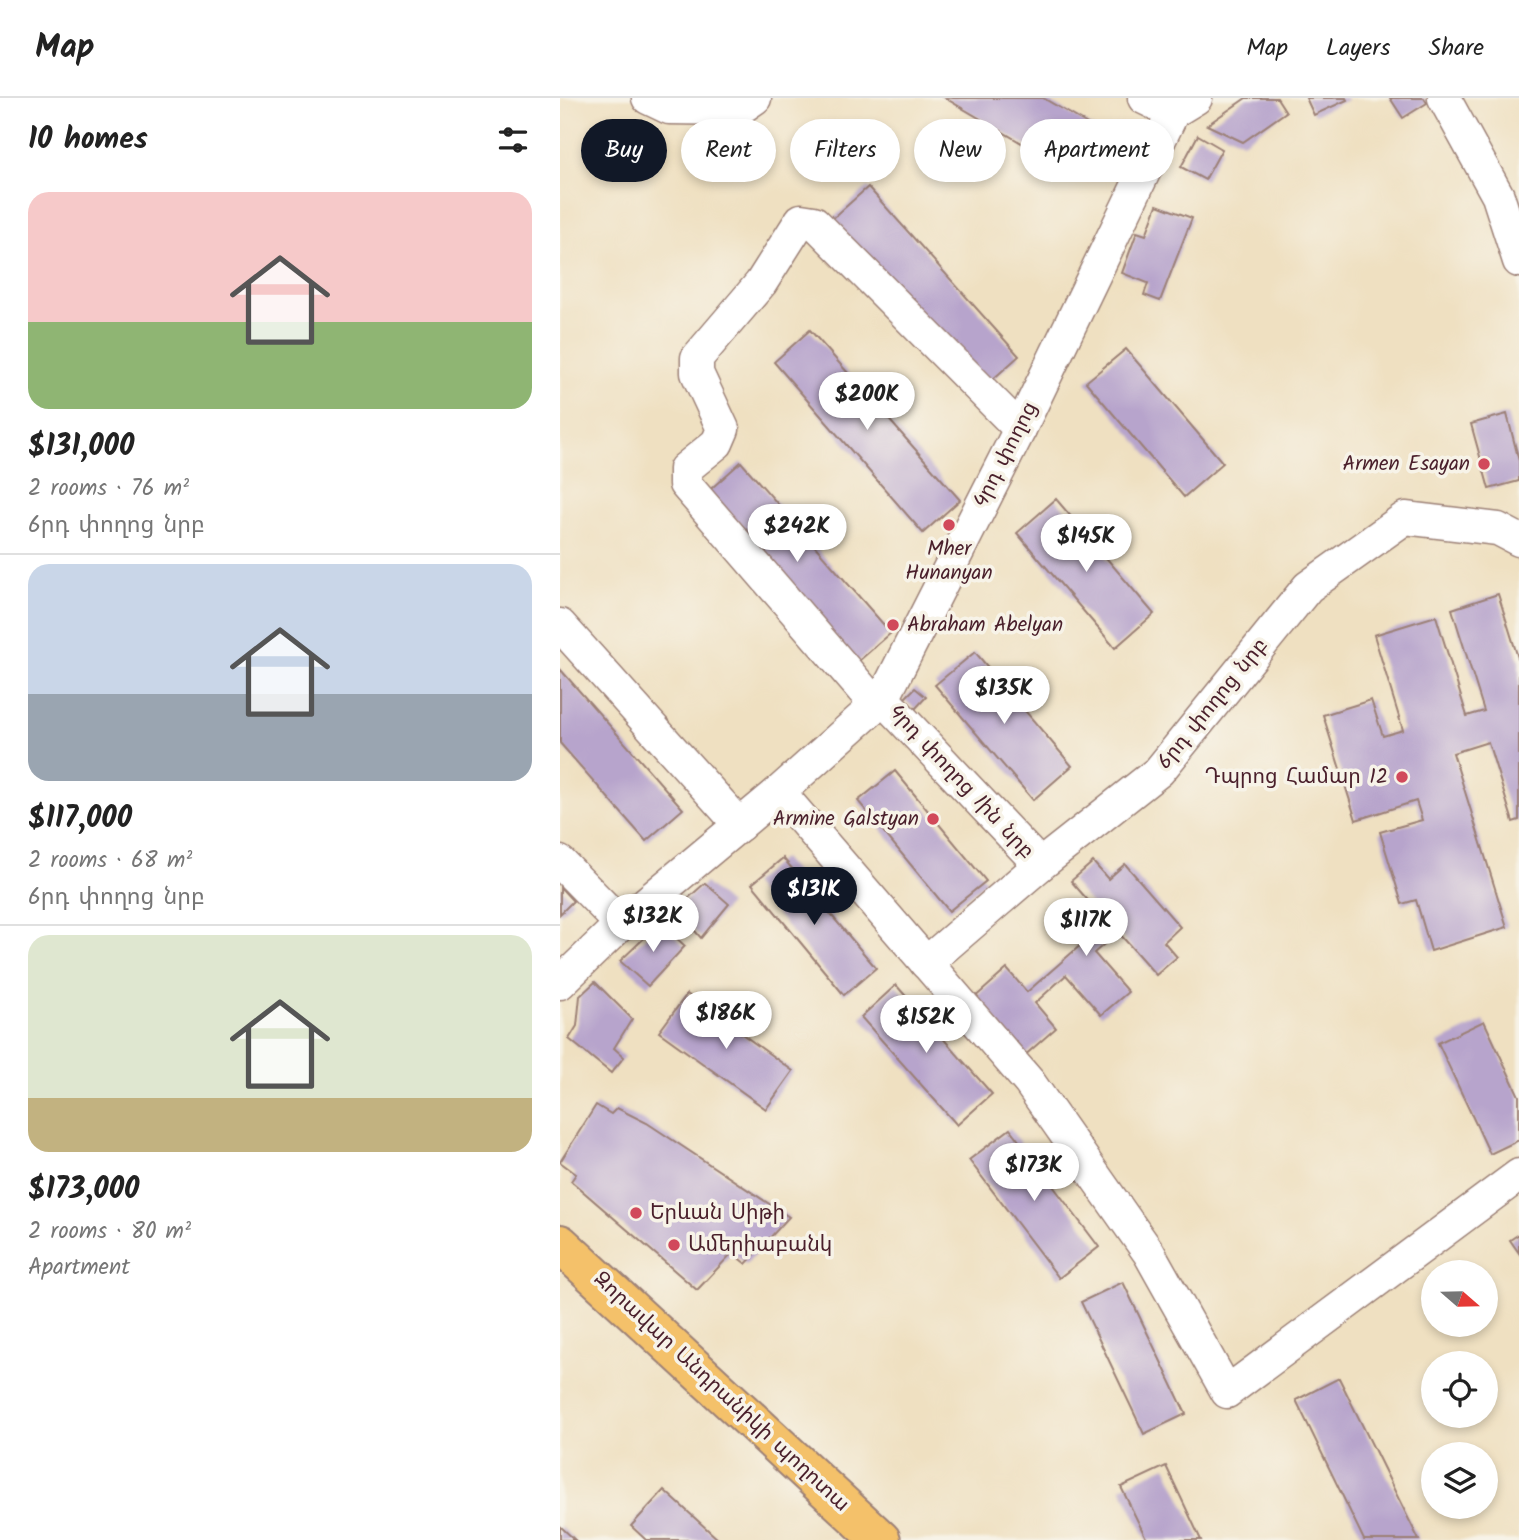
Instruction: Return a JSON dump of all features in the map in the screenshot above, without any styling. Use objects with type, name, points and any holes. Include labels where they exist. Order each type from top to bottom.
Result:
[{"type":"main road","name":"Զորավար Անդրանիկի պողոտա","points":[[560,1244],[881,1540]]},
{"type":"street","points":[[648,98],[669,108],[725,109],[739,109],[755,98]]},
{"type":"street","points":[[1144,98],[1185,105]]},
{"type":"street","points":[[1444,98],[1512,197],[1519,261]]},
{"type":"street","name":"4րդ փողոց","points":[[560,983],[621,924],[779,792],[879,702],[1185,105]]},
{"type":"street","name":"4րդ փողոց 1ին նրբ","points":[[1020,429],[814,222],[801,220],[761,283],[697,358],[697,373],[723,429],[717,443],[685,469],[685,484],[879,702],[1040,865]]},
{"type":"street","name":"6րդ փողոց նրբ","points":[[926,963],[1040,865],[1159,771],[1308,587],[1405,518],[1498,529],[1519,540]]},
{"type":"street","points":[[560,625],[740,825]]},
{"type":"street","points":[[779,792],[1029,1082],[1133,1230],[1227,1392],[1519,1175]]},
{"type":"street","points":[[560,862],[621,924]]},
{"type":"building","points":[[945,98],[1043,98],[1079,119],[1020,119],[1020,142],[1006,134],[1006,119],[981,119]]},
{"type":"building","points":[[1246,98],[1277,98],[1286,112],[1243,142],[1207,125]]},
{"type":"building","points":[[1306,98],[1346,98],[1347,100],[1314,115]]},
{"type":"building","points":[[1390,98],[1424,98],[1427,103],[1403,118]]},
{"type":"building","points":[[1198,135],[1222,149],[1205,180],[1181,167]]},
{"type":"building","points":[[868,187],[1019,356],[983,388],[831,220]]},
{"type":"building","points":[[1157,205],[1192,218],[1160,301],[1144,295],[1148,283],[1122,273],[1137,232],[1146,235]]},
{"type":"building","points":[[810,330],[960,500],[923,533],[774,362]]},
{"type":"building","points":[[1126,349],[1223,463],[1184,497],[1086,382]]},
{"type":"building","points":[[1507,414],[1519,461],[1519,481],[1489,489],[1471,424]]},
{"type":"building","points":[[741,462],[891,633],[854,665],[704,495]]},
{"type":"building","points":[[1056,499],[1154,614],[1115,648],[1017,533]]},
{"type":"building","name":"Դպրոց Համար 12","points":[[1498,594],[1519,661],[1519,820],[1513,822],[1488,742],[1453,753],[1507,927],[1431,951],[1416,900],[1402,904],[1380,832],[1422,820],[1416,801],[1356,820],[1323,715],[1371,700],[1383,736],[1403,730],[1374,635],[1436,616],[1467,716],[1484,711],[1452,609]]},
{"type":"building","points":[[975,652],[1072,766],[1033,800],[935,685]]},
{"type":"building","points":[[560,669],[683,809],[646,841],[560,743]]},
{"type":"building","points":[[915,688],[926,697],[915,709],[904,699]]},
{"type":"building","points":[[895,771],[986,881],[949,911],[858,801]]},
{"type":"building","points":[[783,858],[876,968],[844,995],[752,884]]},
{"type":"building","points":[[1093,862],[1108,879],[1125,864],[1180,927],[1164,942],[1177,957],[1156,975],[1118,932],[1094,953],[1128,992],[1101,1015],[1066,975],[1035,1003],[1056,1028],[1023,1057],[973,999],[1007,969],[1027,992],[1107,922],[1071,881]]},
{"type":"building","points":[[705,883],[729,904],[701,938],[676,909]]},
{"type":"building","points":[[560,887],[573,901],[560,914]]},
{"type":"building","points":[[660,923],[685,946],[648,986],[620,961]]},
{"type":"building","points":[[595,982],[632,1019],[614,1048],[624,1057],[611,1073],[569,1039],[577,1026],[580,996]]},
{"type":"building","points":[[896,985],[992,1094],[957,1125],[861,1017]]},
{"type":"building","points":[[687,994],[793,1071],[766,1109],[659,1032]]},
{"type":"building","points":[[1484,1021],[1519,1096],[1519,1140],[1490,1154],[1438,1043]]},
{"type":"building","points":[[596,1105],[611,1114],[617,1108],[647,1123],[789,1217],[746,1264],[732,1253],[697,1290],[571,1181],[576,1174],[560,1162]]},
{"type":"building","points":[[1010,1129],[1099,1247],[1059,1278],[969,1160]]},
{"type":"building","points":[[1519,1234],[1519,1253],[1510,1240]]},
{"type":"building","points":[[1123,1282],[1186,1414],[1144,1434],[1081,1302]]},
{"type":"building","points":[[1339,1378],[1419,1540],[1364,1540],[1296,1400]]},
{"type":"building","points":[[1166,1466],[1201,1540],[1147,1540],[1121,1487]]},
{"type":"building","points":[[664,1490],[719,1540],[646,1540],[631,1526]]},
{"type":"building","points":[[560,1526],[575,1540],[560,1540]]},
{"type":"place","name":"Armen Esayan","points":[[1484,464]]},
{"type":"place","name":"Mher Hunanyan","points":[[949,525]]},
{"type":"place","name":"Abraham Abelyan","points":[[893,625]]},
{"type":"place","name":"Դպրոց Համար 12","points":[[1402,777]]},
{"type":"place","name":"Armine Galstyan","points":[[933,819]]},
{"type":"place","name":"Երևան Սիթի","points":[[636,1213]]},
{"type":"place","name":"Ամերիաբանկ","points":[[674,1245]]}]
